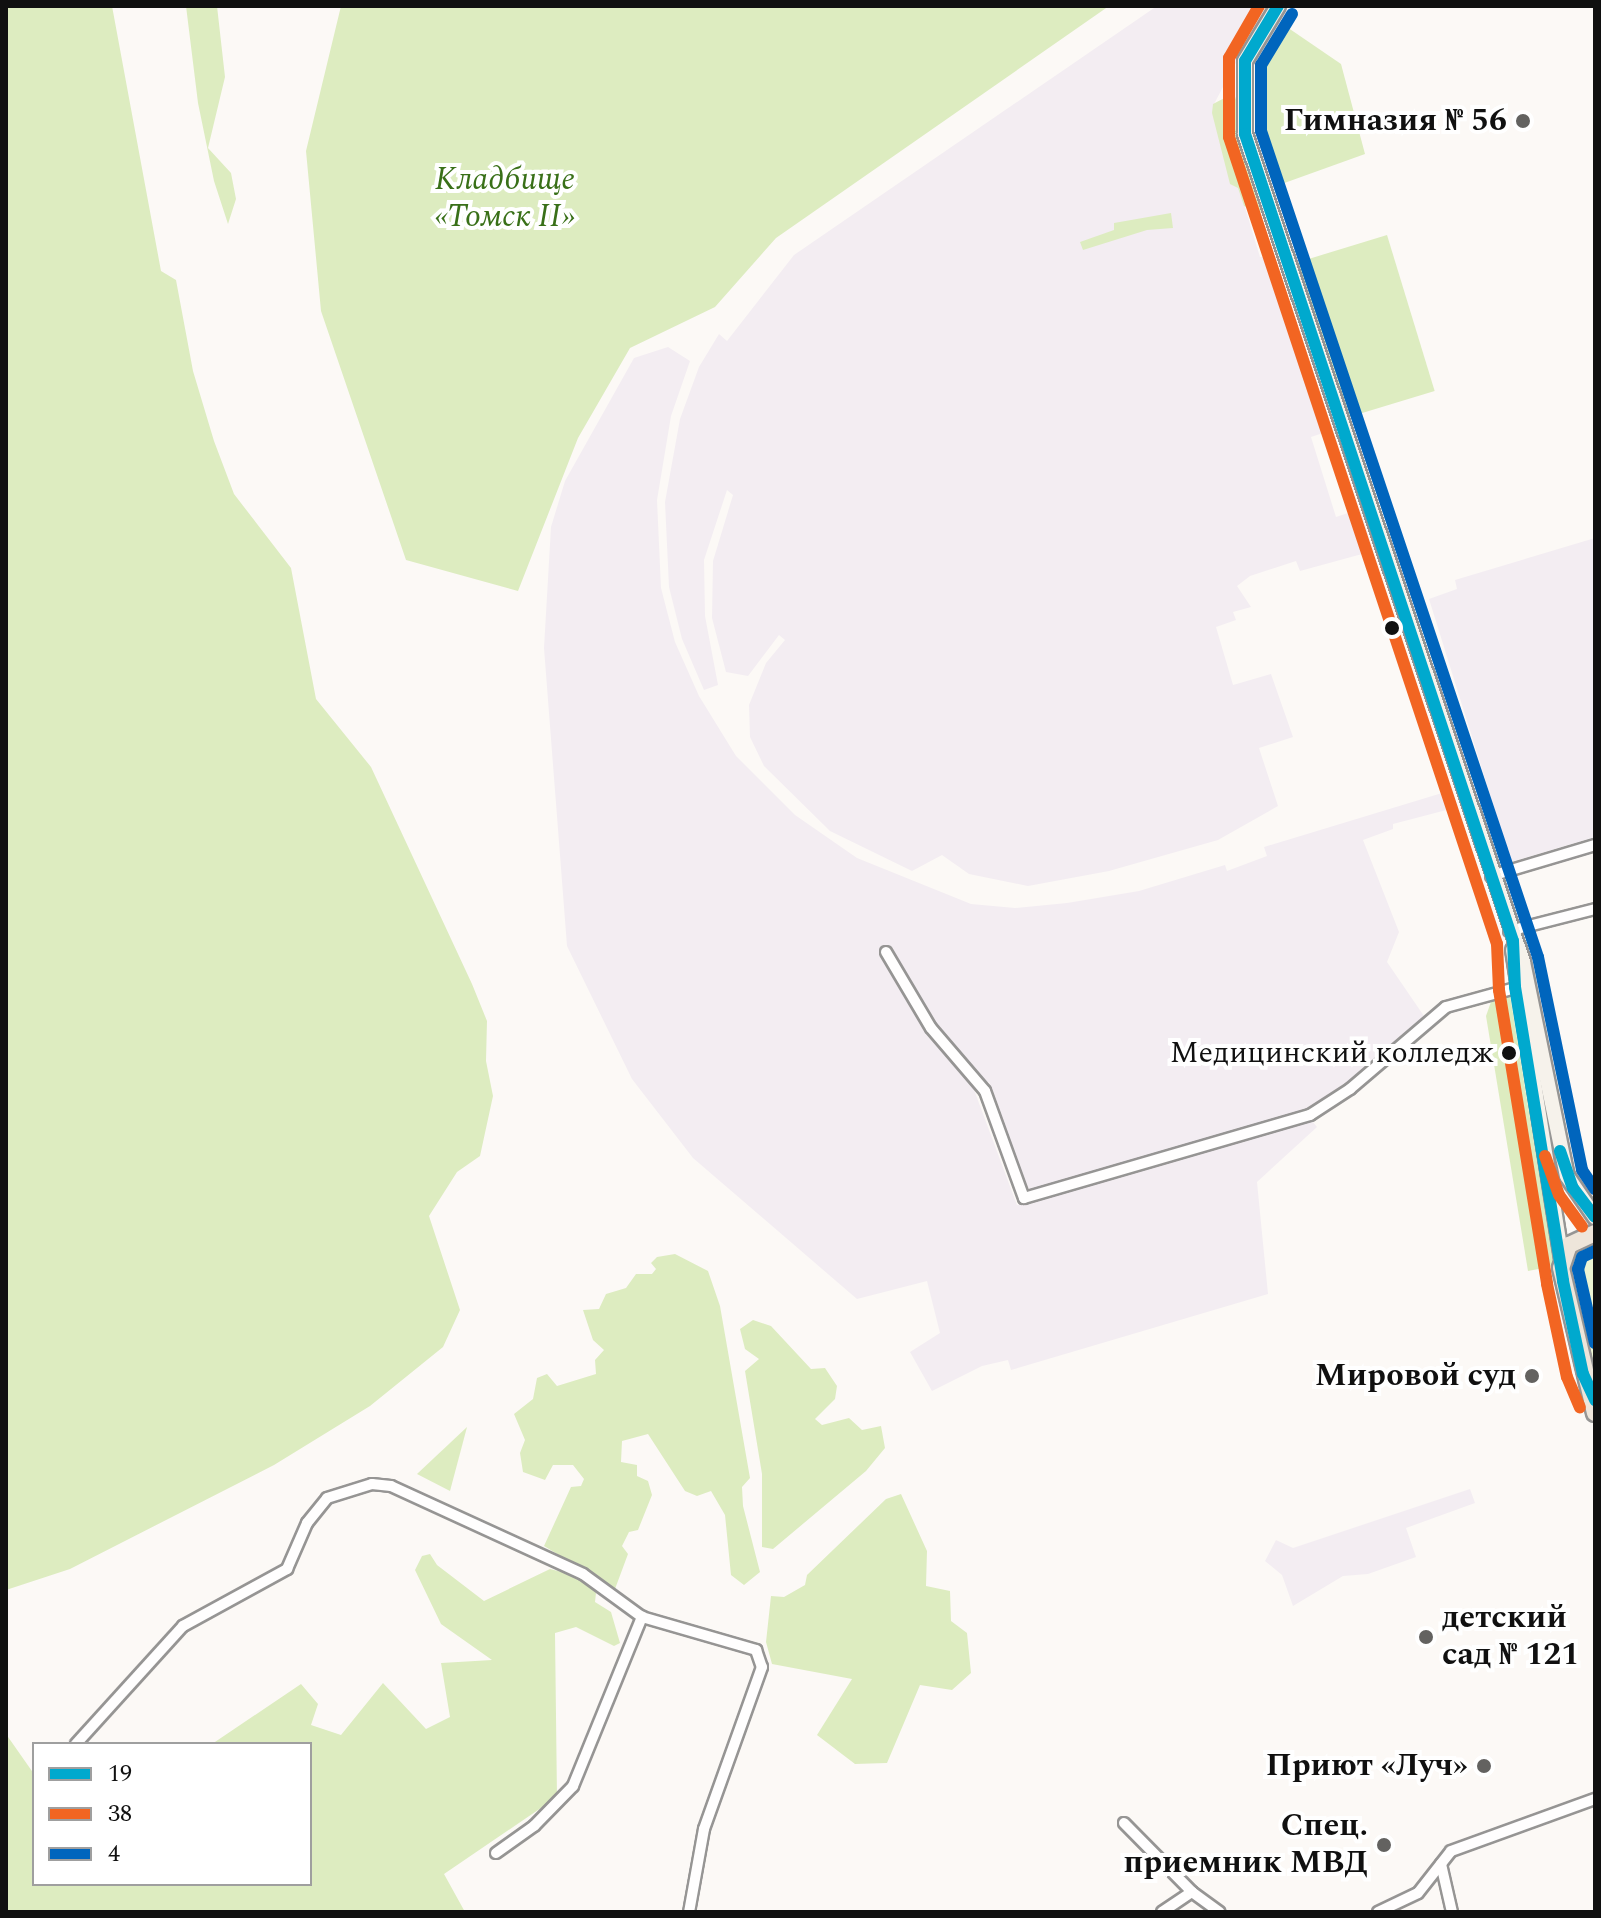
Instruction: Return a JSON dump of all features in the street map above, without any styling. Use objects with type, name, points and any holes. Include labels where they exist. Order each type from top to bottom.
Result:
[{"type":"main road","points":[[1278,6],[1245,61],[1245,134],[1511,936],[1562,1160],[1573,1188],[1595,1217]]},
{"type":"main road","points":[[1522,986],[1562,1258],[1595,1413]]},
{"type":"main road","points":[[1562,1258],[1578,1237],[1595,1233]]},
{"type":"street","points":[[1491,876],[1595,845]]},
{"type":"street","points":[[1511,936],[1595,909]]},
{"type":"street","points":[[886,952],[931,1028],[985,1091],[1024,1198],[1310,1115],[1350,1089],[1446,1007],[1522,986]]},
{"type":"street","points":[[78,1742],[183,1626],[287,1569],[314,1511],[327,1498],[353,1488],[391,1486],[441,1505],[583,1574],[642,1617],[756,1650],[762,1667],[704,1829],[689,1912]]},
{"type":"street","points":[[496,1853],[534,1826],[573,1786],[642,1617]]},
{"type":"street","points":[[1378,1912],[1418,1893],[1451,1851],[1595,1799]]},
{"type":"street","points":[[1124,1823],[1192,1892],[1220,1912]]},
{"type":"street","points":[[1441,1864],[1452,1912]]},
{"type":"street","points":[[1162,1912],[1192,1892]]},
{"type":"shaded area","points":[[1157,6],[1266,6],[1214,104],[1260,257],[1270,257],[1326,432],[1311,437],[1336,517],[1360,509],[1373,551],[1300,571],[1296,561],[1250,576],[1237,586],[1251,607],[1233,612],[1236,620],[1216,627],[1233,685],[1271,674],[1293,737],[1259,748],[1278,806],[1218,840],[1109,871],[1028,886],[969,874],[942,855],[912,871],[830,831],[764,766],[750,737],[749,705],[766,663],[785,640],[779,635],[748,676],[726,672],[712,618],[713,561],[733,495],[727,490],[704,560],[705,616],[718,685],[704,690],[682,639],[669,587],[665,502],[680,419],[699,367],[719,334],[727,341],[794,255]]},
{"type":"shaded area","points":[[668,347],[690,361],[671,416],[657,500],[661,588],[675,642],[699,696],[736,756],[795,815],[857,858],[971,904],[1015,908],[1067,903],[1139,891],[1225,865],[1227,871],[1267,856],[1264,847],[1452,790],[1458,807],[1393,824],[1393,829],[1363,840],[1399,932],[1387,962],[1426,1019],[1328,1098],[1307,1110],[1032,1191],[1020,1181],[989,1082],[973,1087],[1017,1205],[1312,1121],[1317,1127],[1257,1182],[1268,1294],[1011,1370],[1008,1360],[982,1366],[932,1391],[910,1352],[940,1333],[927,1281],[857,1299],[693,1158],[632,1079],[567,946],[544,648],[551,527],[565,481],[634,358]]},
{"type":"shaded area","points":[[1595,538],[1595,837],[1511,862],[1429,599],[1457,589],[1455,580]]},
{"type":"shaded area","points":[[1470,1489],[1475,1503],[1406,1528],[1416,1557],[1368,1574],[1343,1576],[1293,1606],[1282,1575],[1265,1561],[1276,1540],[1293,1548]]},
{"type":"green space","points":[[6,6],[112,6],[161,271],[176,280],[193,371],[214,441],[234,494],[291,568],[316,699],[371,767],[472,984],[487,1021],[486,1061],[493,1096],[480,1156],[457,1172],[429,1216],[460,1310],[443,1347],[370,1406],[274,1465],[70,1569],[6,1590]]},
{"type":"green space","points":[[186,6],[217,6],[225,77],[208,148],[231,173],[236,199],[228,224],[214,181],[198,103]]},
{"type":"green space","name":"Кладбище «Томск II»","points":[[341,6],[1109,6],[776,238],[715,307],[630,348],[578,438],[518,591],[406,560],[321,311],[306,151]]},
{"type":"green space","points":[[1281,23],[1341,64],[1365,154],[1276,186],[1256,124],[1255,75]]},
{"type":"green space","points":[[1234,93],[1265,211],[1244,206],[1238,188],[1230,184],[1212,113],[1213,104]]},
{"type":"green space","points":[[1171,213],[1173,228],[1147,230],[1083,250],[1080,242],[1114,230],[1114,223]]},
{"type":"green space","points":[[1387,235],[1435,391],[1346,418],[1298,262]]},
{"type":"green space","points":[[1510,995],[1554,1266],[1528,1271],[1486,1016],[1492,999]]},
{"type":"green space","points":[[1595,1242],[1595,1377],[1573,1263],[1578,1247]]},
{"type":"green space","points":[[675,1254],[708,1271],[720,1306],[750,1478],[742,1487],[743,1506],[760,1572],[744,1585],[731,1575],[725,1515],[711,1491],[697,1496],[685,1491],[648,1434],[622,1441],[621,1462],[637,1465],[637,1476],[648,1481],[652,1495],[638,1530],[629,1532],[622,1546],[628,1554],[615,1589],[544,1546],[571,1487],[581,1486],[584,1479],[573,1465],[553,1465],[545,1480],[523,1472],[520,1453],[525,1440],[514,1414],[533,1399],[537,1378],[547,1374],[557,1386],[596,1374],[595,1360],[604,1350],[593,1340],[583,1310],[599,1309],[606,1294],[626,1288],[636,1274],[652,1274],[656,1269],[651,1263],[657,1257]]},
{"type":"green space","points":[[753,1320],[771,1326],[811,1369],[825,1368],[837,1386],[835,1399],[815,1419],[822,1425],[849,1418],[862,1430],[881,1426],[885,1448],[866,1471],[773,1549],[762,1547],[762,1474],[745,1371],[759,1359],[745,1349],[740,1329]]},
{"type":"green space","points":[[467,1427],[450,1491],[417,1474]]},
{"type":"green space","points":[[901,1494],[927,1551],[926,1586],[950,1591],[951,1621],[967,1633],[971,1673],[952,1690],[920,1685],[887,1763],[855,1764],[817,1735],[852,1679],[772,1664],[766,1642],[771,1596],[784,1597],[805,1585],[807,1575],[886,1499]]},
{"type":"green space","points":[[430,1554],[437,1565],[484,1601],[550,1569],[581,1577],[596,1593],[595,1602],[611,1612],[620,1643],[614,1646],[576,1627],[555,1633],[557,1797],[444,1874],[465,1912],[6,1912],[6,1734],[32,1771],[32,1886],[312,1886],[312,1742],[215,1742],[301,1684],[318,1704],[311,1725],[341,1735],[383,1683],[426,1729],[450,1717],[441,1663],[492,1660],[441,1624],[415,1570],[422,1556]]},
{"type":"transit line","name":"38","points":[[1259,6],[1229,58],[1229,137],[1497,944],[1499,990],[1547,1284],[1567,1377],[1580,1407]]},
{"type":"transit line","name":"19","points":[[1278,6],[1245,61],[1245,134],[1513,941],[1515,987],[1563,1281],[1583,1374],[1595,1400]]},
{"type":"transit line","name":"4","points":[[1292,14],[1261,65],[1261,131],[1538,957],[1582,1170],[1595,1189]]},
{"type":"transit line","name":"19","points":[[1560,1151],[1573,1188],[1595,1217]]},
{"type":"transit line","name":"38","points":[[1545,1156],[1559,1195],[1582,1227]]},
{"type":"transit line","name":"4","points":[[1595,1251],[1582,1257],[1578,1269],[1595,1343]]},
{"type":"place","name":"Гимназия № 56","points":[[1523,121]]},
{"type":"place","name":"Медицинский колледж","points":[[1509,1053]]},
{"type":"place","name":"Мировой суд","points":[[1532,1376]]},
{"type":"place","name":"детский сад № 121","points":[[1426,1637]]},
{"type":"place","name":"Приют «Луч»","points":[[1484,1766]]},
{"type":"place","name":"Спец. приемник МВД","points":[[1384,1845]]}]
